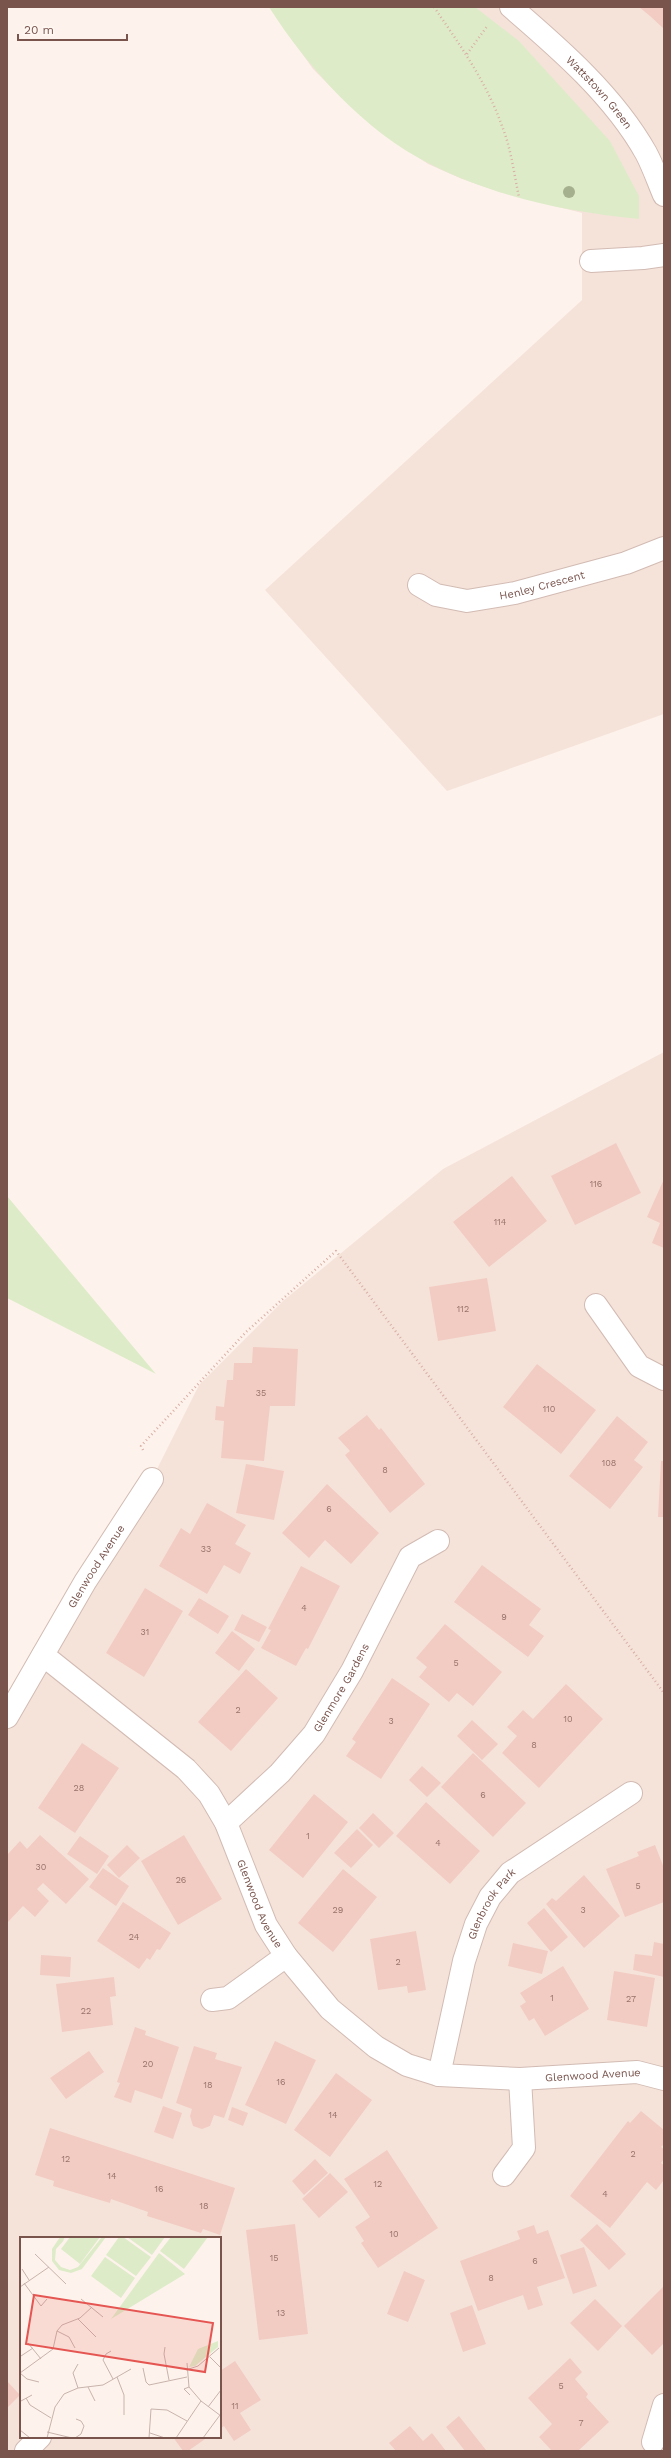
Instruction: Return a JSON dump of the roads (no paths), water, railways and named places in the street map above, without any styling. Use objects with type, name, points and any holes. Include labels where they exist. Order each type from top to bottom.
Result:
[{"type":"street","name":"Wattstown Green","points":[[511,7],[552,43],[610,102],[646,153],[664,195]]},
{"type":"street","points":[[591,261],[643,258],[664,255]]},
{"type":"street","name":"Henley Crescent","points":[[419,585],[436,595],[467,601],[474,600],[515,593],[626,563],[664,548]]},
{"type":"street","points":[[596,1305],[639,1366],[664,1379]]},
{"type":"street","name":"Glenwood Avenue","points":[[7,1717],[84,1582],[152,1479]]},
{"type":"street","name":"Glenmore Gardens","points":[[226,1823],[280,1773],[314,1734],[352,1671],[410,1557],[438,1541]]},
{"type":"street","name":"Glenwood Avenue","points":[[42,1655],[186,1769],[209,1794],[226,1823],[266,1925],[286,1956],[330,2009],[370,2043],[407,2064],[439,2075],[520,2079],[637,2072],[664,2079]]},
{"type":"street","name":"Glenbrook Park","points":[[439,2075],[464,1961],[476,1924],[490,1897],[510,1873],[630,1793]]},
{"type":"street","points":[[212,2000],[228,1998],[286,1956]]},
{"type":"street","points":[[504,2174],[524,2148],[520,2079]]},
{"type":"street","points":[[653,2442],[664,2406]]},
{"type":"street","points":[[26,2451],[39,2438]]}]
